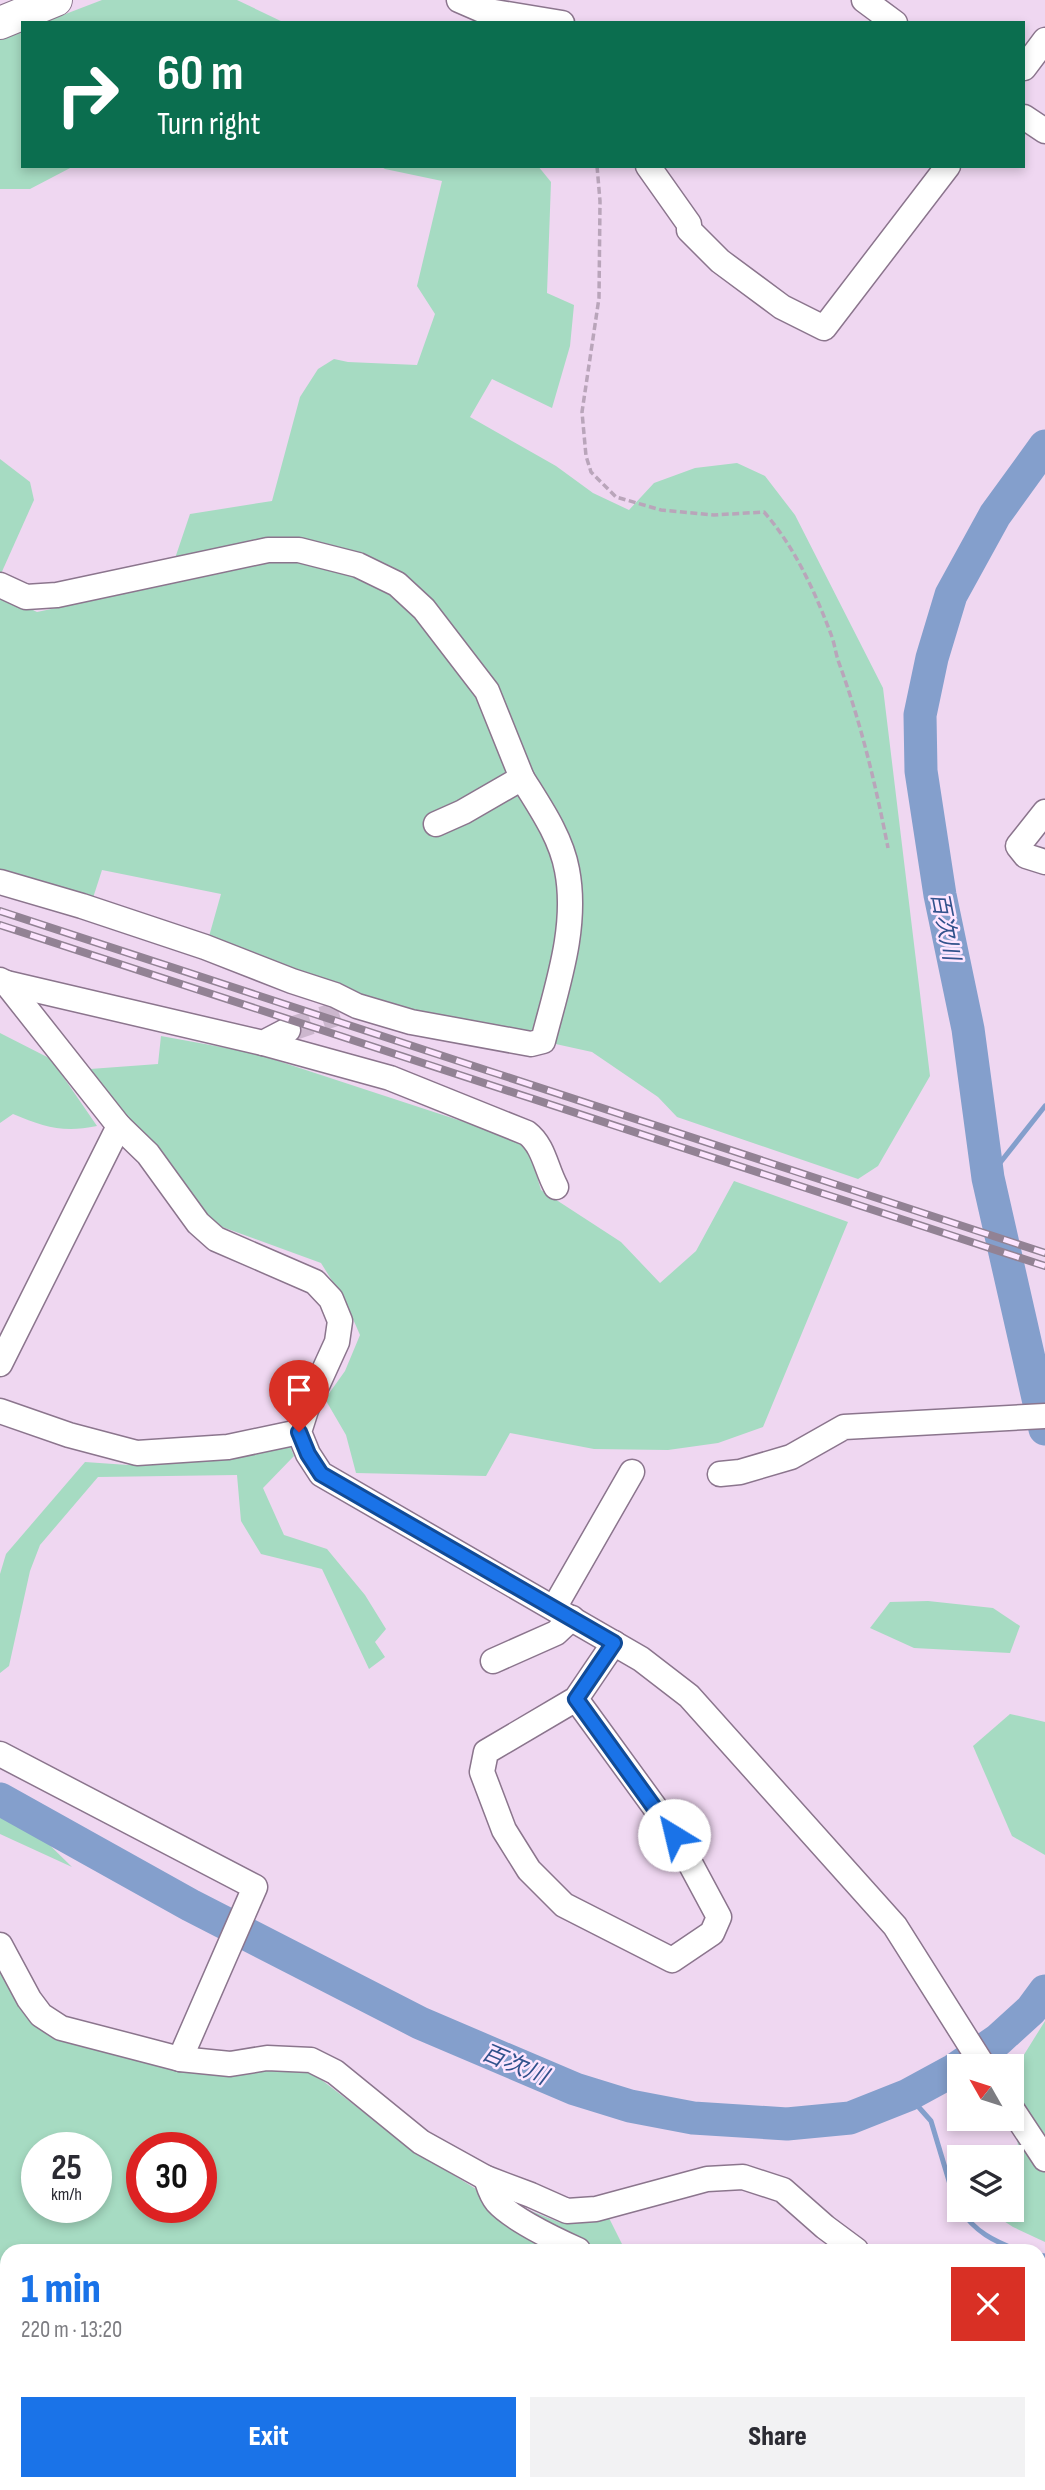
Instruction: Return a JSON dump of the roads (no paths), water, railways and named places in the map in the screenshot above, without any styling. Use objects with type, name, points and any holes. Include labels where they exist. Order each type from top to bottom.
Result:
[{"type":"main road","points":[[0,23],[56,0]]},
{"type":"street","points":[[459,0],[482,10],[550,21]]},
{"type":"street","points":[[864,0],[892,21]]},
{"type":"street","points":[[1025,67],[1045,40]]},
{"type":"street","points":[[1025,118],[1045,131]]},
{"type":"street","points":[[649,168],[688,224],[689,230],[720,261],[782,307],[824,328],[946,168]]},
{"type":"street","points":[[0,584],[26,597],[57,595],[268,550],[299,550],[358,565],[397,584],[432,619],[487,691],[523,778],[552,827],[567,869],[570,903],[568,941],[543,1041],[531,1044],[348,1009],[335,995],[205,947],[82,905],[0,882]]},
{"type":"street","points":[[436,824],[464,812],[523,778]]},
{"type":"street","points":[[1045,812],[1018,846],[1026,856],[1045,862]]},
{"type":"street","points":[[3,982],[390,1077],[527,1133],[536,1140],[556,1187]]},
{"type":"street","points":[[3,982],[119,1126],[148,1154],[198,1223],[216,1238],[315,1282],[331,1299],[340,1321],[337,1342],[306,1410],[299,1432],[308,1454],[321,1474],[641,1659],[689,1696],[895,1926],[976,2054]]},
{"type":"street","points":[[263,1044],[288,1030]]},
{"type":"street","points":[[0,1364],[119,1126]]},
{"type":"street","points":[[0,1410],[69,1435],[137,1453],[228,1447],[299,1432]]},
{"type":"street","points":[[720,1474],[740,1472],[791,1457],[844,1427],[1045,1416]]},
{"type":"street","points":[[493,1661],[556,1633],[563,1613],[632,1472]]},
{"type":"street","points":[[576,1699],[674,1835],[719,1917],[712,1933],[672,1960],[564,1905],[529,1870],[504,1830],[482,1772],[486,1752],[576,1699],[614,1643]]},
{"type":"street","points":[[0,1754],[255,1887],[180,2059]]},
{"type":"street","points":[[0,1945],[29,1999],[41,2015],[61,2028],[180,2059],[230,2064],[267,2058],[311,2060],[335,2073],[421,2142],[486,2178],[531,2194],[566,2211],[596,2209],[707,2179],[743,2177],[783,2190],[825,2228],[848,2244]]},
{"type":"street","points":[[1024,2127],[1045,2159]]},
{"type":"street","points":[[486,2178],[491,2193],[499,2204],[536,2229],[566,2244]]},
{"type":"waterway","name":"百次川","points":[[1045,446],[995,515],[951,595],[932,658],[920,715],[921,771],[940,895],[968,1029],[988,1178],[1045,1429]]},
{"type":"waterway","points":[[988,1178],[1045,1106]]},
{"type":"waterway","name":"百次川","points":[[0,1799],[190,1905],[420,2023],[575,2089],[630,2106],[693,2118],[787,2124],[850,2118],[908,2095],[954,2070],[998,2040],[1031,2010],[1045,1991]]},
{"type":"waterway","points":[[908,2095],[931,2121],[947,2174]]},
{"type":"waterway","points":[[970,2222],[986,2235],[1003,2244]]},
{"type":"tunnel","points":[[288,1030],[339,1013]]},
{"type":"railway","points":[[0,911],[1045,1253]]},
{"type":"railway","points":[[0,925],[1045,1266]]}]
